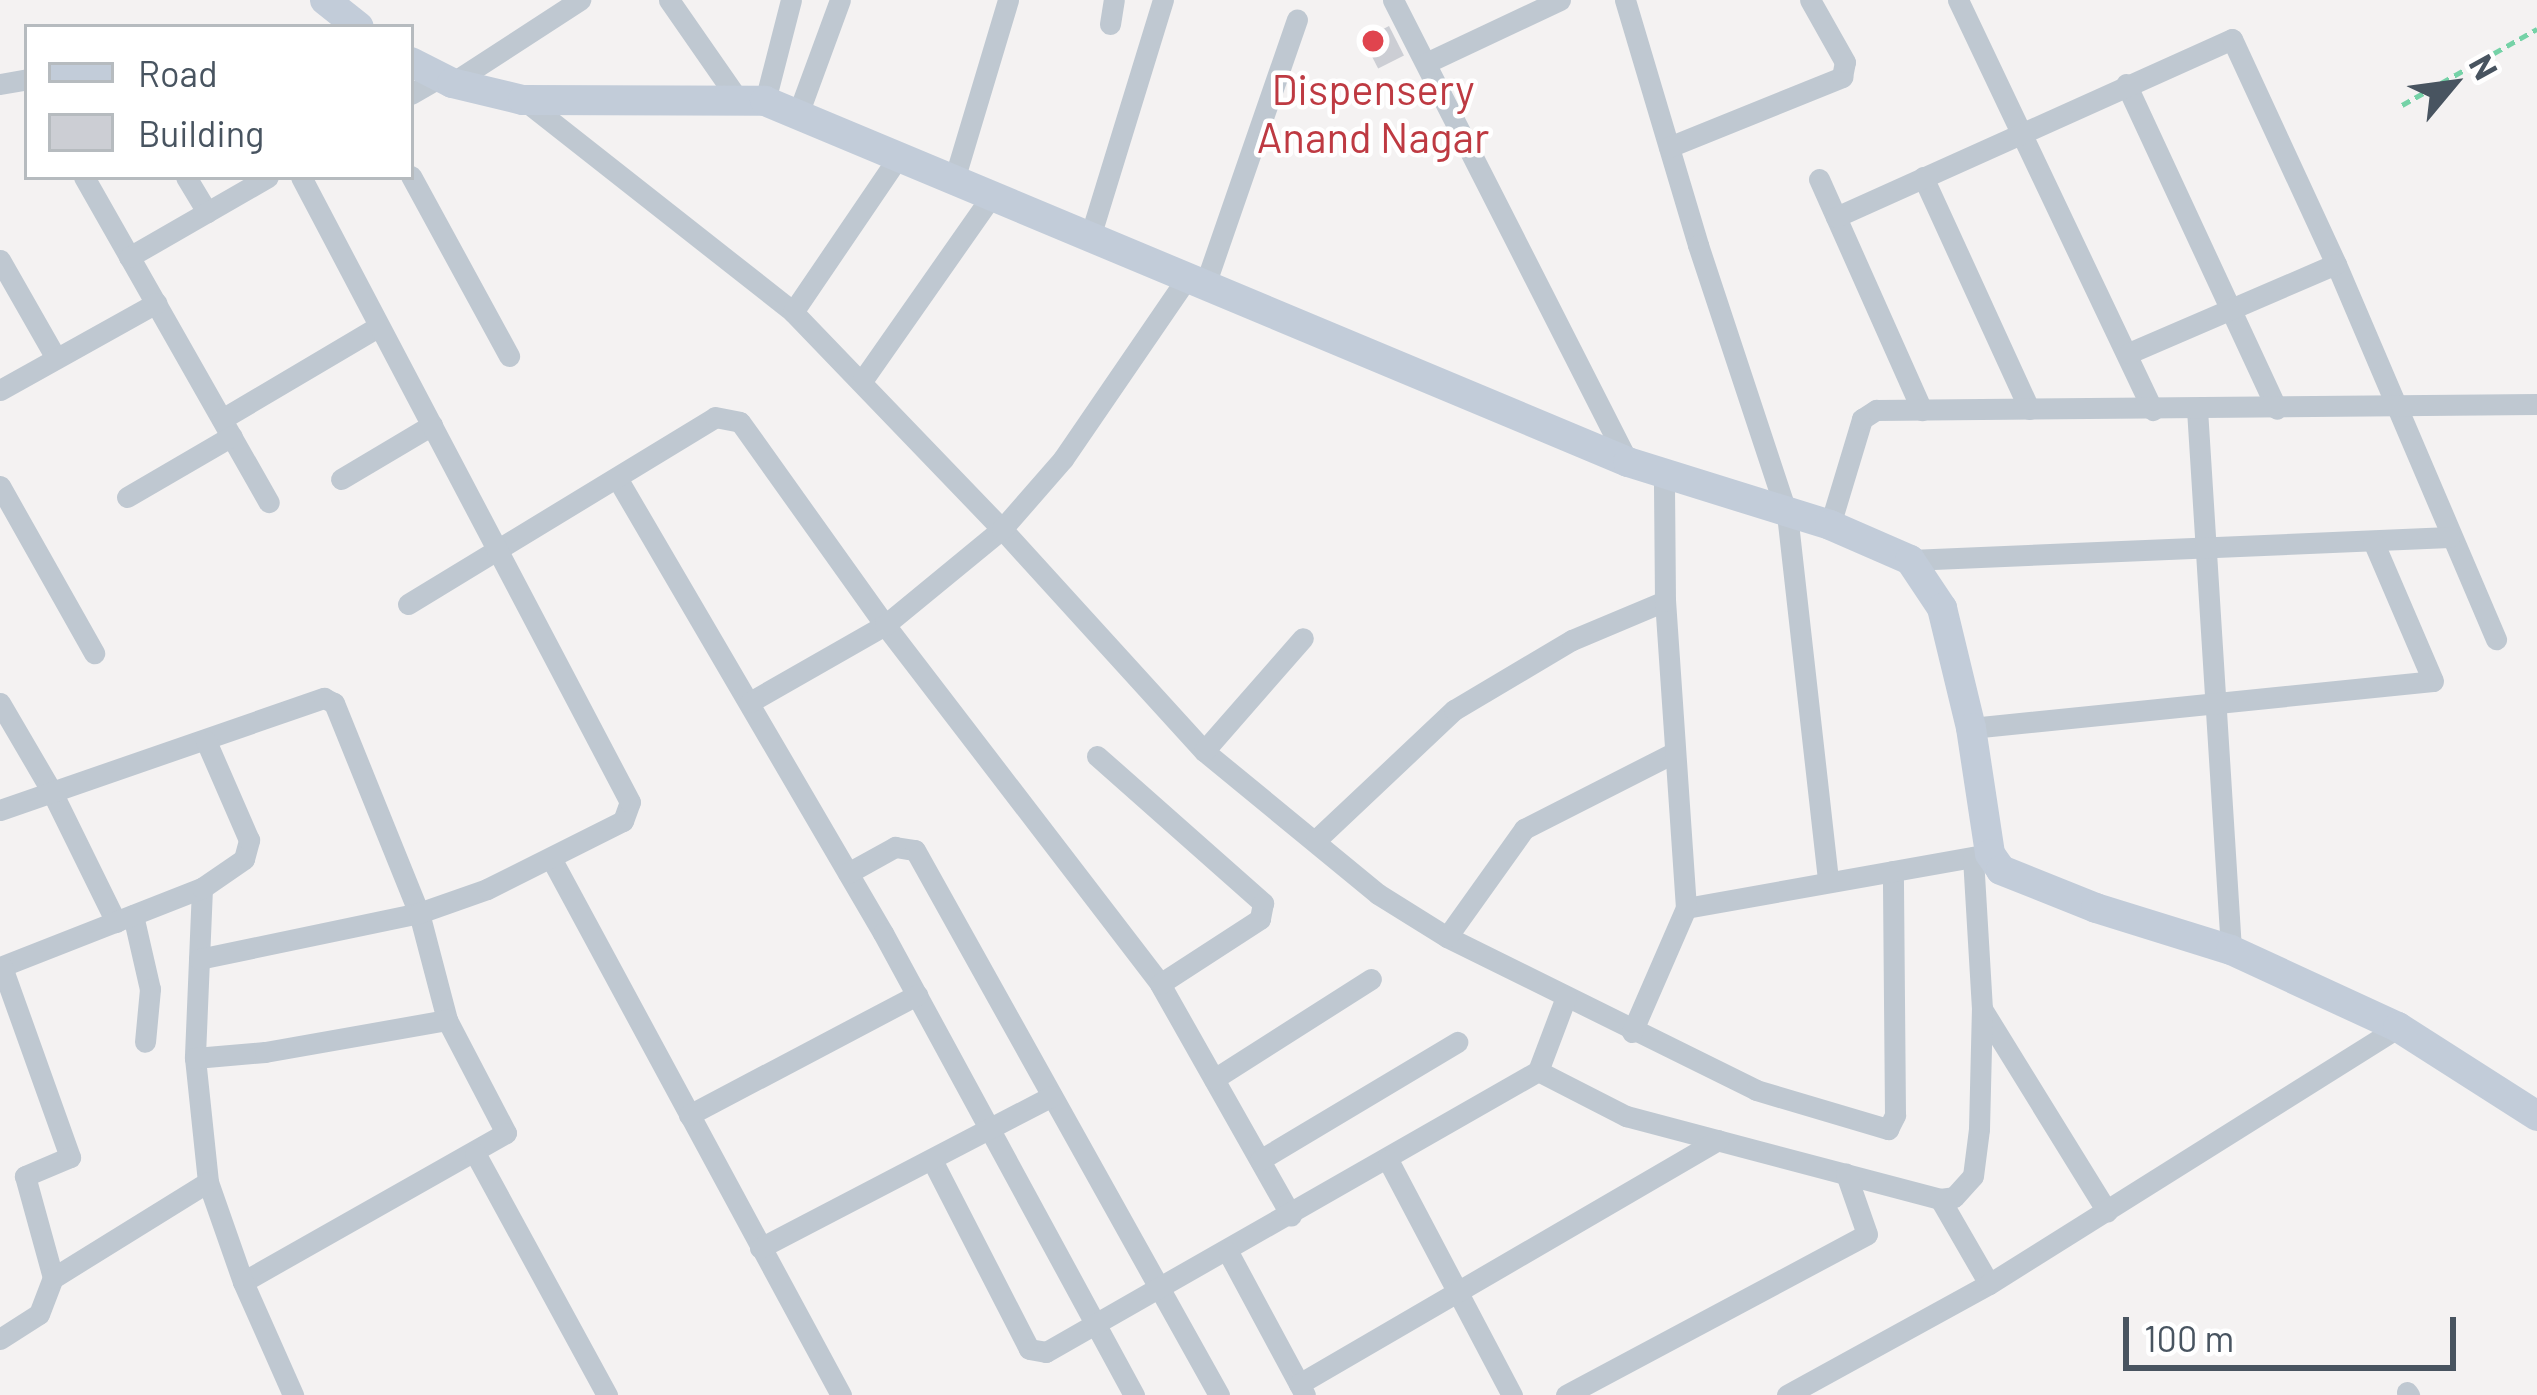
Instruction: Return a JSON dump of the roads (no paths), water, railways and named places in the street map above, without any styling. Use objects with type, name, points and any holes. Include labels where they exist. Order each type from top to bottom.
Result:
[{"type":"street","points":[[325,0],[355,24]]},
{"type":"street","points":[[414,93],[445,80],[580,0]]},
{"type":"street","points":[[751,100],[791,0]]},
{"type":"street","points":[[798,114],[840,0]]},
{"type":"street","points":[[954,180],[1008,0]]},
{"type":"street","points":[[1110,24],[1114,0]]},
{"type":"street","points":[[1090,236],[1163,0]]},
{"type":"street","points":[[1393,0],[1628,462]]},
{"type":"street","points":[[1426,62],[1560,0]]},
{"type":"street","points":[[1625,0],[1787,514],[1828,882]]},
{"type":"street","points":[[1669,147],[1842,77],[1844,62],[1810,0]]},
{"type":"street","points":[[1958,0],[2153,410]]},
{"type":"street","points":[[672,2],[751,100]]},
{"type":"street","points":[[750,702],[885,625],[1003,529],[1063,460],[1196,282],[1297,19]]},
{"type":"street","points":[[1836,217],[2232,39],[2336,263],[2496,639]]},
{"type":"street","points":[[414,64],[445,80],[524,100],[751,100],[798,114],[1628,462],[1830,525],[1910,560],[2450,537]]},
{"type":"street","points":[[2126,84],[2277,410]]},
{"type":"street","points":[[524,100],[793,312],[1003,529],[1204,751],[1378,894],[1447,937],[1756,1090],[1888,1129],[1895,1115],[1893,872]]},
{"type":"street","points":[[793,312],[899,156]]},
{"type":"street","points":[[1923,177],[2029,409]]},
{"type":"street","points":[[1819,179],[1922,410]]},
{"type":"street","points":[[85,180],[269,502]]},
{"type":"street","points":[[189,180],[207,212]]},
{"type":"street","points":[[129,257],[263,180]]},
{"type":"street","points":[[199,959],[418,913],[552,860],[623,820],[630,802],[501,549],[303,180]]},
{"type":"street","points":[[413,180],[509,356]]},
{"type":"street","points":[[862,381],[991,197]]},
{"type":"street","points":[[0,260],[56,358]]},
{"type":"street","points":[[2129,353],[2336,263]]},
{"type":"street","points":[[0,390],[156,303]]},
{"type":"street","points":[[127,497],[379,326]]},
{"type":"street","points":[[1830,525],[1862,419],[1876,410],[2277,410],[2537,404]]},
{"type":"street","points":[[2197,409],[2230,950]]},
{"type":"street","points":[[408,604],[715,417],[732,417],[1160,984],[1291,1216]]},
{"type":"street","points":[[341,479],[432,425]]},
{"type":"street","points":[[1632,1032],[1687,908],[1666,602],[1664,475]]},
{"type":"street","points":[[616,478],[848,873],[1134,1395]]},
{"type":"street","points":[[0,486],[94,653]]},
{"type":"street","points":[[1971,728],[2433,681],[2373,542]]},
{"type":"street","points":[[1538,1071],[1626,1116],[1940,1199],[1966,1189],[1972,1176],[1982,1010],[1982,856],[1971,728],[1942,608],[1910,560]]},
{"type":"street","points":[[1316,841],[1454,710],[1572,640],[1666,602]]},
{"type":"street","points":[[1204,751],[1303,638]]},
{"type":"street","points":[[0,810],[330,699],[418,913],[447,1020],[506,1133],[242,1282]]},
{"type":"street","points":[[0,703],[124,918],[150,989],[146,1042]]},
{"type":"street","points":[[53,1279],[25,1175],[70,1157],[1,967],[202,888],[244,859],[249,841],[206,741]]},
{"type":"street","points":[[1447,937],[1524,830],[1675,752]]},
{"type":"street","points":[[1097,756],[1265,911],[1160,984]]},
{"type":"street","points":[[848,873],[895,847],[915,850],[1219,1395]]},
{"type":"street","points":[[1687,908],[1982,856],[2010,876],[2230,950],[2398,1027],[2537,1115]]},
{"type":"street","points":[[552,860],[841,1395]]},
{"type":"street","points":[[202,888],[195,1058],[208,1183],[242,1282],[293,1395]]},
{"type":"street","points":[[1214,1079],[1371,979]]},
{"type":"street","points":[[689,1115],[916,994]]},
{"type":"street","points":[[932,1160],[1029,1349],[1046,1352],[1538,1071],[1566,997]]},
{"type":"street","points":[[1982,1010],[2108,1211]]},
{"type":"street","points":[[195,1058],[266,1052],[447,1020]]},
{"type":"street","points":[[1787,1395],[1989,1284],[2398,1027]]},
{"type":"street","points":[[1260,1160],[1457,1042]]},
{"type":"street","points":[[760,1248],[1052,1096]]},
{"type":"street","points":[[1228,1252],[1302,1389],[1457,1292],[1718,1140]]},
{"type":"street","points":[[475,1153],[607,1395]]},
{"type":"street","points":[[1388,1160],[1511,1395]]},
{"type":"street","points":[[1566,1395],[1867,1234],[1846,1174]]},
{"type":"street","points":[[0,1340],[39,1314],[53,1279],[208,1183]]},
{"type":"street","points":[[1940,1199],[1989,1284]]},
{"type":"place","name":"Dispensery Anand Nagar","points":[[1373,41]]}]
